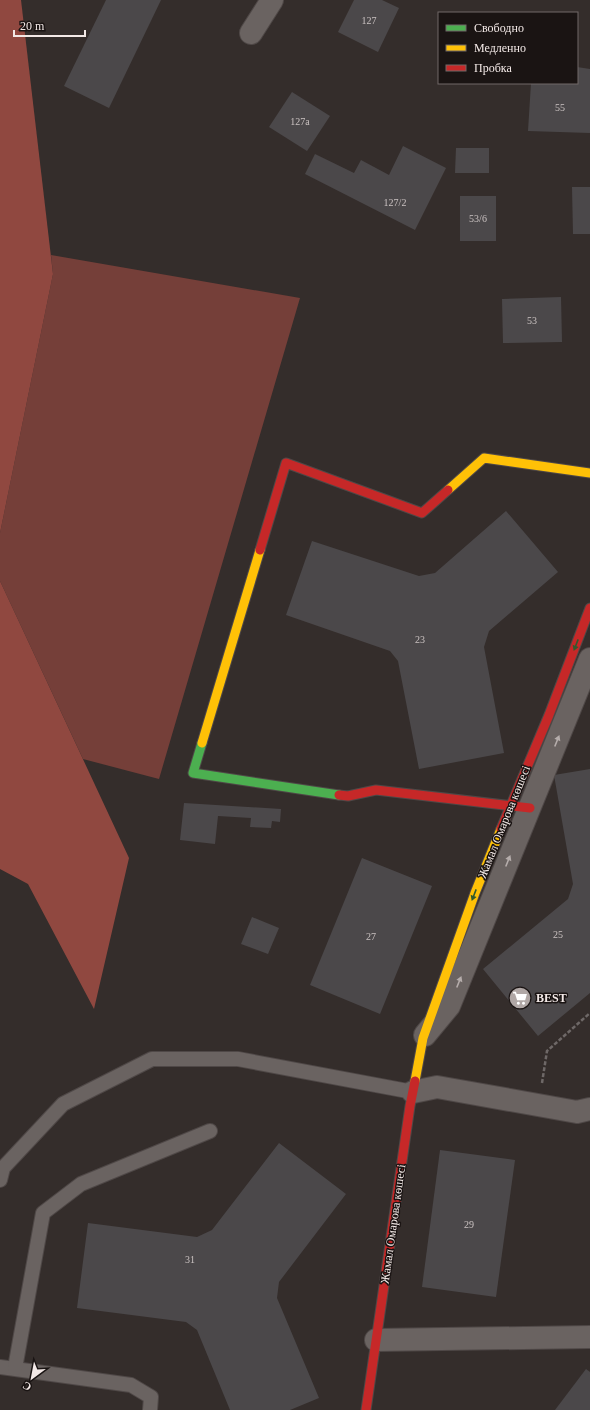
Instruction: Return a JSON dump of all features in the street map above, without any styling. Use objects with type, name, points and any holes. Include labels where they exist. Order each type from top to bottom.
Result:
[{"type":"street","points":[[251,33],[272,0]]},
{"type":"street","points":[[520,807],[376,790],[348,796],[193,773],[286,463],[422,513],[484,458],[590,473]]},
{"type":"street","name":"Жамал Омарова көшесі","points":[[366,1410],[413,1092],[423,1038],[449,1006],[520,807],[549,715],[590,608]]},
{"type":"street","name":"Жамал Омарова көшесі","points":[[520,807],[590,659]]},
{"type":"street","points":[[413,1092],[437,1087],[577,1112],[590,1109]]},
{"type":"street","points":[[376,1340],[590,1337]]},
{"type":"lane","points":[[0,1180],[3,1168],[63,1104],[152,1059],[238,1059],[413,1092]]},
{"type":"lane","points":[[15,1368],[43,1213],[81,1184],[210,1131]]},
{"type":"lane","points":[[0,1367],[130,1385],[151,1397],[150,1410]]},
{"type":"path","points":[[538,1105],[547,1051],[590,1013]]},
{"type":"shaded area","points":[[0,0],[21,0],[53,274],[0,533]]},
{"type":"shaded area","points":[[51,255],[300,298],[159,779],[83,759],[0,581],[0,533],[53,274]]},
{"type":"shaded area","points":[[0,581],[129,858],[94,1009],[28,884],[0,869]]},
{"type":"building","points":[[106,0],[161,0],[109,108],[64,86]]},
{"type":"building","points":[[354,0],[382,0],[399,8],[378,52],[338,32]]},
{"type":"building","points":[[578,67],[590,69],[590,133],[528,131],[531,84],[578,84]]},
{"type":"building","points":[[292,92],[330,116],[307,151],[269,127]]},
{"type":"building","points":[[403,146],[446,168],[415,230],[305,174],[315,154],[354,173],[361,160],[389,175]]},
{"type":"building","points":[[456,148],[489,148],[489,173],[455,173]]},
{"type":"building","points":[[572,187],[590,187],[590,234],[573,234]]},
{"type":"building","points":[[460,196],[496,196],[496,241],[460,241]]},
{"type":"building","points":[[561,297],[562,342],[503,343],[502,299]]},
{"type":"building","points":[[506,511],[558,572],[489,631],[484,647],[504,753],[419,769],[398,661],[390,651],[286,615],[312,541],[419,576],[435,573]]},
{"type":"building","points":[[590,769],[590,993],[538,1036],[483,969],[568,899],[573,884],[554,775]]},
{"type":"building","points":[[184,803],[281,809],[280,822],[272,821],[271,828],[250,827],[251,818],[218,816],[215,844],[180,840]]},
{"type":"building","points":[[362,858],[432,886],[380,1014],[310,985]]},
{"type":"building","points":[[252,917],[279,928],[268,954],[241,944]]},
{"type":"building","points":[[279,1143],[346,1194],[279,1282],[277,1298],[319,1398],[290,1410],[230,1410],[197,1330],[186,1322],[77,1308],[88,1223],[197,1237],[212,1230]]},
{"type":"building","points":[[440,1150],[515,1160],[496,1297],[422,1287]]},
{"type":"building","points":[[586,1369],[590,1372],[590,1410],[555,1410]]},
{"type":"traffic: fast","points":[[202,743],[193,773],[339,795]]},
{"type":"traffic: slow","points":[[448,490],[484,458],[590,473]]},
{"type":"traffic: slow","points":[[202,743],[260,550]]},
{"type":"traffic: slow","points":[[415,1081],[423,1038],[475,893],[501,829]]},
{"type":"traffic: jam","points":[[260,550],[286,463],[422,513],[448,490]]},
{"type":"traffic: jam","points":[[501,829],[549,715],[590,608]]},
{"type":"traffic: jam","points":[[339,795],[348,796],[376,790],[530,808]]},
{"type":"traffic: jam","points":[[366,1410],[410,1106],[415,1081]]},
{"type":"place","name":"BEST","points":[[520,998]]}]
